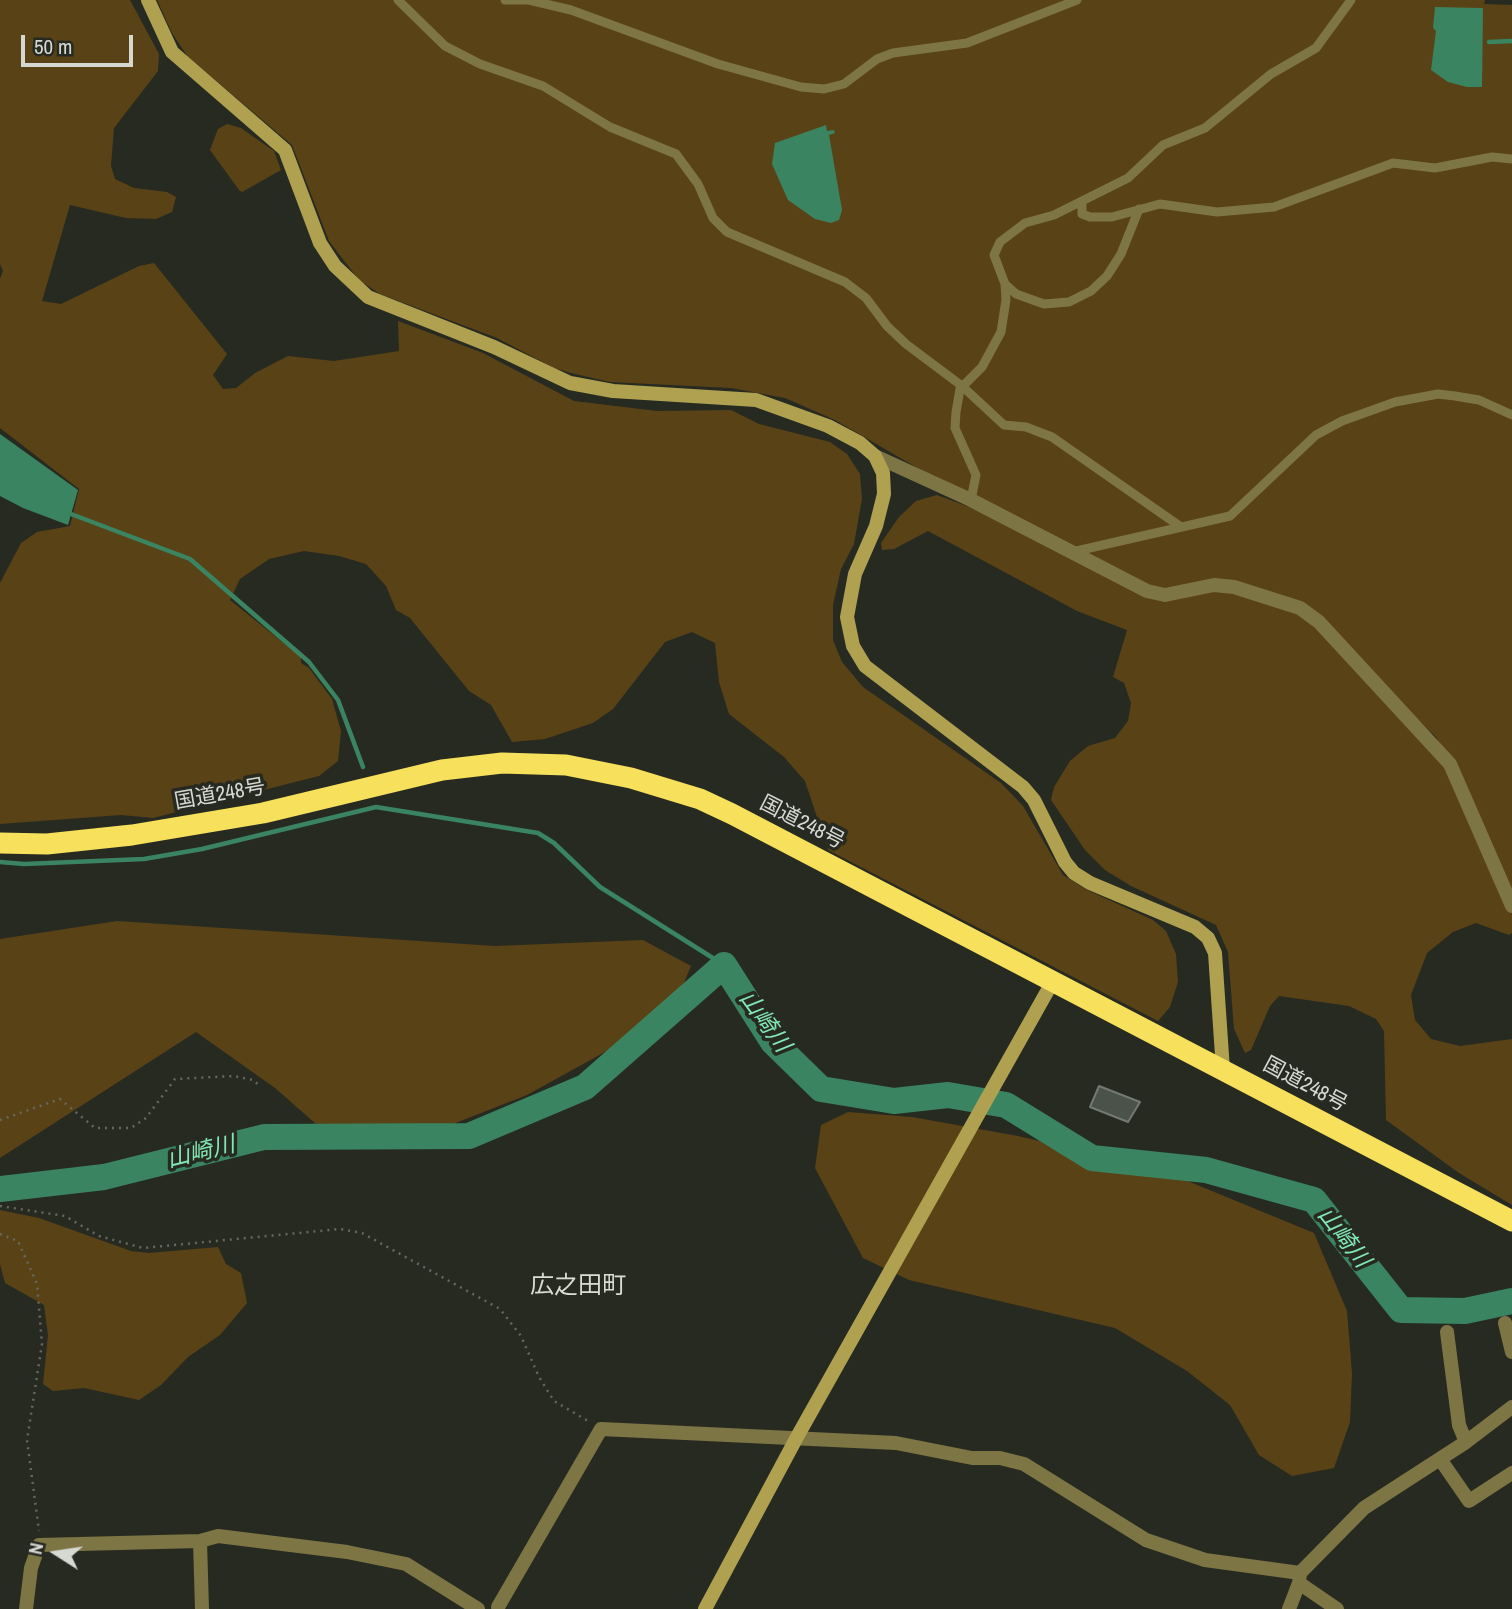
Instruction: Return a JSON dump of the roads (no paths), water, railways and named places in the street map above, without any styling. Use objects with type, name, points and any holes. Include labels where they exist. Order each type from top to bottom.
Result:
[{"type":"highway","name":"国道248号","points":[[0,843],[47,844],[132,835],[250,815],[442,770],[502,763],[566,765],[631,778],[700,799],[1512,1221]]},
{"type":"street","points":[[148,0],[172,52],[285,150],[320,243],[335,266],[368,297],[494,347],[570,383],[613,391],[756,400],[828,426],[875,456],[971,500],[1147,591],[1165,595],[1214,585],[1234,587],[1300,608],[1319,622],[1450,764],[1512,906]]},
{"type":"street","points":[[875,456],[883,473],[882,503],[876,526],[855,574],[847,617],[853,646],[865,666],[883,683],[1006,771],[1023,787],[1034,800],[1065,862],[1074,873],[1090,883],[1195,928],[1208,938],[1215,953],[1223,1070]]},
{"type":"street","points":[[705,1609],[797,1437],[1053,981]]},
{"type":"street","points":[[1505,1323],[1512,1352]]},
{"type":"street","points":[[1447,1332],[1459,1425],[1466,1442]]},
{"type":"street","points":[[1289,1609],[1300,1578],[1364,1508],[1466,1442],[1512,1407]]},
{"type":"street","points":[[500,1608],[601,1429],[896,1443],[972,1458],[1000,1458],[1024,1464],[1146,1540],[1205,1560],[1300,1578],[1337,1609]]},
{"type":"street","points":[[1440,1459],[1469,1501],[1512,1473]]},
{"type":"street","points":[[26,1609],[31,1568],[39,1545],[200,1541],[218,1536],[347,1552],[406,1564],[478,1609]]},
{"type":"street","points":[[200,1541],[202,1609]]},
{"type":"lane","points":[[398,0],[445,46],[480,64],[543,86],[610,127],[676,154],[698,184],[713,218],[727,232],[853,287],[887,327],[962,386],[1004,425],[1026,427],[1052,437],[1181,527]]},
{"type":"lane","points":[[505,0],[529,0],[571,10],[730,68],[802,87],[824,89],[844,84],[877,59],[892,53],[967,43],[1077,0]]},
{"type":"lane","points":[[971,500],[976,475],[955,428],[962,386],[982,367],[1001,332],[1006,300],[1005,284],[994,256],[1000,242],[1025,223],[1082,202],[1128,178],[1163,145],[1205,128],[1271,74],[1316,48],[1351,0]]},
{"type":"lane","points":[[1082,202],[1081,211],[1085,216],[1112,217],[1160,204],[1217,212],[1274,207],[1393,163],[1435,168],[1479,159],[1512,159]]},
{"type":"lane","points":[[1005,284],[1016,294],[1044,304],[1069,302],[1091,291],[1107,276],[1121,254],[1139,209]]},
{"type":"lane","points":[[1072,552],[1230,516],[1316,435],[1342,421],[1395,402],[1438,394],[1479,400],[1512,415]]},
{"type":"waterway","points":[[1489,42],[1512,41]]},
{"type":"waterway","points":[[71,514],[190,559],[309,662],[338,700],[363,767]]},
{"type":"waterway","points":[[0,862],[24,864],[144,859],[202,849],[376,807],[538,833],[554,843],[600,887],[724,965]]},
{"type":"waterway","name":"山崎川","points":[[0,1189],[104,1177],[264,1137],[469,1136],[585,1087],[724,965],[773,1042],[821,1089],[894,1101],[948,1095],[1006,1105],[1092,1158],[1206,1170],[1314,1200],[1401,1310],[1465,1311],[1512,1301]]},
{"type":"district","name":"広之田町","points":[[578,1287]]}]
